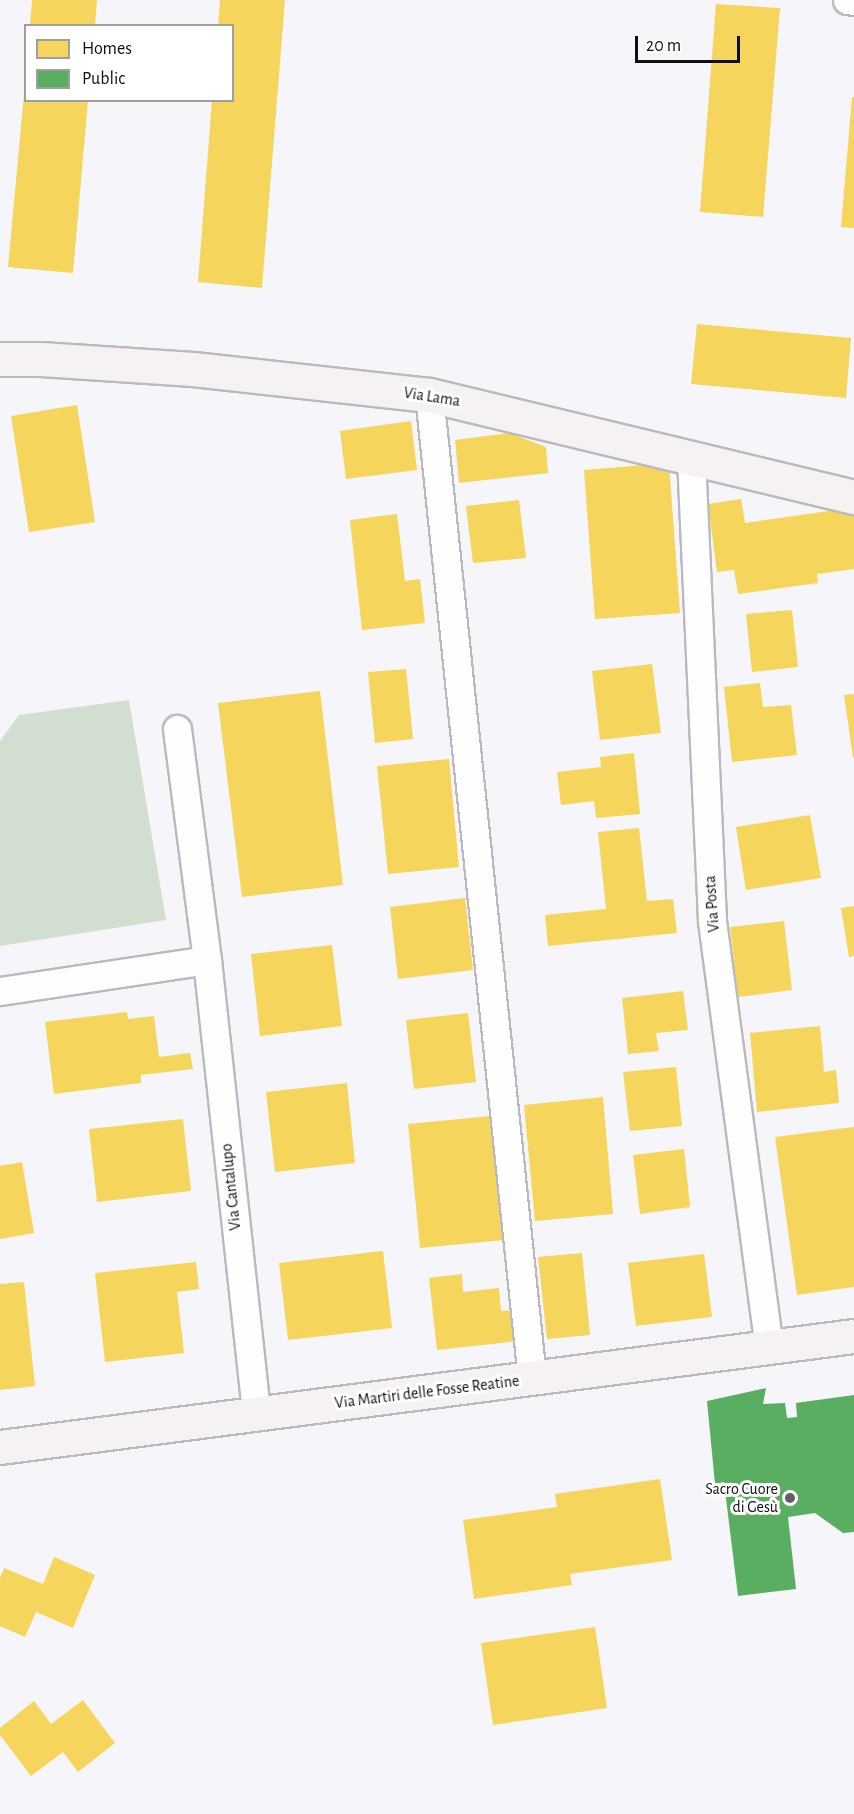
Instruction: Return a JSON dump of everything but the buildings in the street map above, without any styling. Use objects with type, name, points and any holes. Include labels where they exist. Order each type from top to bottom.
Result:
[{"type":"main road","name":"Via Lama","points":[[0,359],[41,359],[193,369],[429,395],[854,497]]},
{"type":"main road","name":"Via Martiri delle Fosse Reatine","points":[[0,1447],[854,1336]]},
{"type":"street","points":[[847,0],[854,1]]},
{"type":"street","points":[[429,395],[532,1378]]},
{"type":"street","name":"Via Posta","points":[[691,457],[712,921],[769,1347]]},
{"type":"street","name":"Via Cantalupo","points":[[177,729],[207,960],[256,1414]]},
{"type":"street","points":[[0,991],[207,960]]},
{"type":"green space","points":[[129,700],[166,920],[0,946],[0,741],[19,715]]},
{"type":"place","name":"Sacro Cuore di Gesù","points":[[790,1498]]}]
